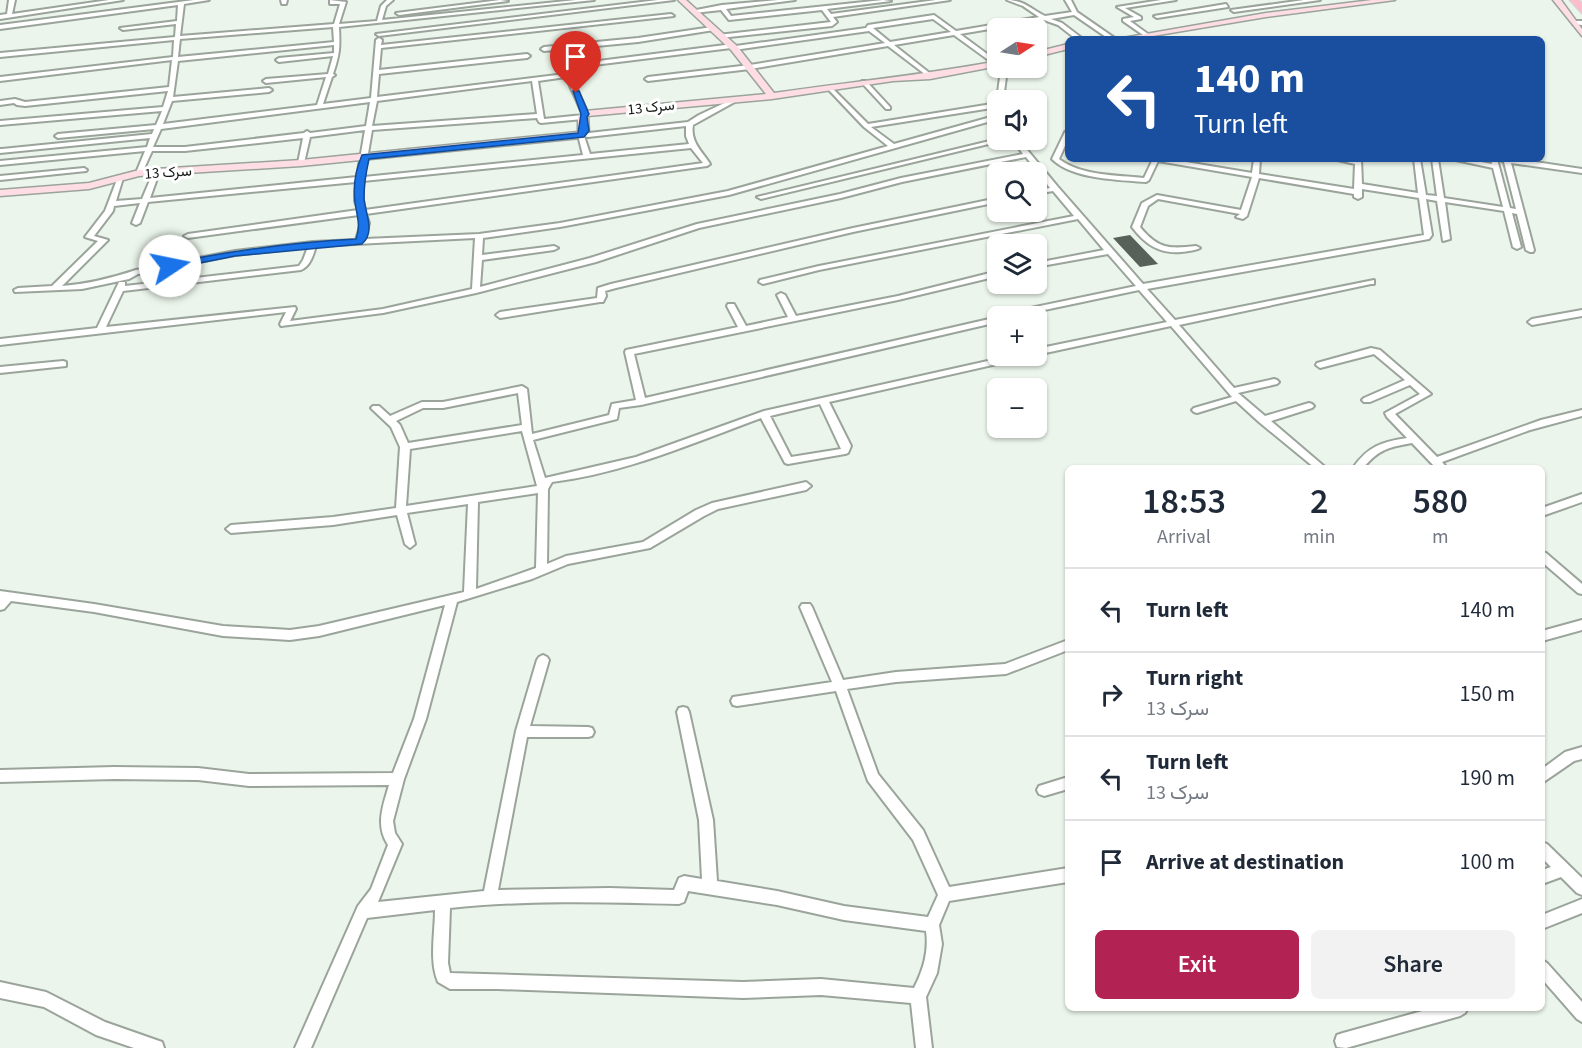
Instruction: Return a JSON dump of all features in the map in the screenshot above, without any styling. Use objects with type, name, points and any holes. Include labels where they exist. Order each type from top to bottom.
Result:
[{"type":"main road","points":[[1574,0],[1582,10]]},
{"type":"street","points":[[9,16],[12,0]]},
{"type":"street","points":[[0,17],[120,0]]},
{"type":"street","points":[[151,8],[153,0]]},
{"type":"street","points":[[0,27],[206,0]]},
{"type":"street","points":[[320,105],[332,75],[337,54],[336,25],[343,2],[332,3],[333,0]]},
{"type":"street","points":[[358,242],[361,240],[365,223],[359,201],[360,179],[374,98],[380,20],[384,6],[390,0]]},
{"type":"street","points":[[0,55],[591,0]]},
{"type":"street","points":[[379,34],[671,0]]},
{"type":"street","points":[[682,0],[734,47],[772,96]]},
{"type":"street","points":[[694,11],[792,0]]},
{"type":"street","points":[[722,7],[729,18],[887,0],[895,7]]},
{"type":"street","points":[[829,16],[947,0]]},
{"type":"street","points":[[1010,0],[1025,4],[1040,16],[1060,24],[1076,36]]},
{"type":"street","points":[[1068,0],[1075,13],[1109,36]]},
{"type":"street","points":[[1146,35],[1125,20],[1139,18],[1120,8],[1173,0]]},
{"type":"street","points":[[1215,0],[1247,18]]},
{"type":"street","points":[[1234,10],[1317,0]]},
{"type":"street","points":[[1140,36],[1247,18],[1391,0]]},
{"type":"street","points":[[1557,0],[1579,23],[1582,34]]},
{"type":"street","points":[[380,20],[505,1]]},
{"type":"street","points":[[139,173],[172,89],[181,4]]},
{"type":"street","points":[[625,5],[638,40]]},
{"type":"street","points":[[1157,16],[1226,6]]},
{"type":"street","points":[[720,36],[832,24],[834,22],[823,8]]},
{"type":"street","points":[[1047,18],[1052,15],[1075,13]]},
{"type":"street","points":[[379,47],[671,16]]},
{"type":"street","points":[[930,76],[868,27],[934,16],[987,56]]},
{"type":"street","points":[[123,28],[178,22]]},
{"type":"street","points":[[648,80],[987,28]]},
{"type":"street","points":[[544,50],[712,29]]},
{"type":"street","points":[[587,158],[582,134],[584,116],[567,67],[871,29]]},
{"type":"street","points":[[0,80],[338,43]]},
{"type":"street","points":[[1047,52],[1065,47]]},
{"type":"street","points":[[279,60],[337,54]]},
{"type":"street","points":[[377,72],[527,56]]},
{"type":"street","points":[[29,82],[176,60]]},
{"type":"street","name":"سرک 13","points":[[584,116],[772,96],[987,67]]},
{"type":"street","points":[[266,81],[332,75]]},
{"type":"street","points":[[58,136],[158,127],[568,75]]},
{"type":"street","points":[[536,79],[541,121],[584,116]]},
{"type":"street","points":[[864,82],[888,108]]},
{"type":"street","points":[[830,88],[866,126],[893,147]]},
{"type":"street","points":[[0,103],[15,101],[25,104],[172,89]]},
{"type":"street","points":[[169,99],[269,90]]},
{"type":"street","points":[[582,134],[690,124],[707,112],[722,108],[737,99]]},
{"type":"street","points":[[866,126],[987,107]]},
{"type":"street","points":[[0,123],[166,109]]},
{"type":"street","points":[[0,163],[150,149],[185,148],[307,133],[540,116]]},
{"type":"street","points":[[18,290],[82,287],[126,277],[136,272],[235,253],[313,244],[478,236],[560,225],[729,193],[987,120]]},
{"type":"street","points":[[188,236],[707,164],[693,146],[687,133],[690,124]]},
{"type":"street","points":[[301,163],[307,133]]},
{"type":"street","name":"سرک 13","points":[[0,193],[89,186],[139,173],[301,163],[582,134]]},
{"type":"street","points":[[2,151],[155,136]]},
{"type":"street","points":[[1065,142],[1055,159],[1060,165],[1122,178],[1146,180],[1154,165],[1255,178],[1355,198],[1359,197],[1358,162]]},
{"type":"street","points":[[761,197],[987,144]]},
{"type":"street","points":[[111,204],[693,146]]},
{"type":"street","points":[[1023,150],[1235,395],[1317,465]]},
{"type":"street","points":[[0,342],[292,309],[285,324],[383,311],[476,291],[593,260],[706,224],[841,196],[901,180],[1027,155]]},
{"type":"street","points":[[1196,248],[1164,251],[1156,247],[1140,232],[1136,227],[1148,202],[1237,217],[1243,216],[1255,178],[1257,162]]},
{"type":"street","points":[[1047,308],[1142,288],[1426,237],[1428,235],[1417,162]]},
{"type":"street","points":[[1433,162],[1446,239]]},
{"type":"street","points":[[1506,162],[1530,250]]},
{"type":"street","points":[[1524,162],[1582,171]]},
{"type":"street","points":[[1495,163],[1517,247]]},
{"type":"street","points":[[0,178],[84,170]]},
{"type":"street","points":[[136,223],[156,173]]},
{"type":"street","points":[[54,288],[104,240],[89,237],[100,225],[111,204],[120,178]]},
{"type":"street","points":[[1047,190],[1055,189]]},
{"type":"street","points":[[1358,189],[1521,212]]},
{"type":"street","points":[[500,315],[600,300],[603,296],[601,290],[615,286],[854,230],[987,203]]},
{"type":"street","points":[[763,282],[819,268],[1079,217]]},
{"type":"street","points":[[476,291],[478,236]]},
{"type":"street","points":[[120,289],[301,268],[307,261],[313,244]]},
{"type":"street","points":[[479,258],[554,248]]},
{"type":"street","points":[[1047,263],[1110,251]]},
{"type":"street","points":[[641,402],[629,352],[898,298],[987,276]]},
{"type":"street","points":[[101,330],[126,277]]},
{"type":"street","points":[[1047,350],[1371,282]]},
{"type":"street","points":[[781,295],[794,320]]},
{"type":"street","points":[[731,306],[744,330]]},
{"type":"street","points":[[1532,321],[1582,313]]},
{"type":"street","points":[[405,447],[528,433],[614,417],[615,406],[641,402],[898,340],[987,321]]},
{"type":"street","points":[[1320,365],[1374,350],[1424,392],[1425,396],[1390,415],[1439,464],[1526,428],[1582,413]]},
{"type":"street","points":[[543,489],[549,479],[573,476],[639,460],[764,414],[987,363]]},
{"type":"street","points":[[0,370],[63,364]]},
{"type":"street","points":[[1197,410],[1274,381]]},
{"type":"street","points":[[1367,400],[1411,381]]},
{"type":"street","points":[[389,420],[422,405],[443,405],[522,389],[528,433],[543,489],[541,571]]},
{"type":"street","points":[[764,414],[788,461],[845,451],[846,446],[823,400]]},
{"type":"street","points":[[1262,420],[1309,406]]},
{"type":"street","points":[[376,408],[395,425],[405,447],[401,509],[410,544]]},
{"type":"street","points":[[1360,465],[1370,451],[1386,444],[1414,440]]},
{"type":"street","points":[[0,606],[4,595],[223,631],[290,635],[319,631],[470,595],[566,560],[646,545],[716,506],[806,486]]},
{"type":"street","points":[[231,530],[333,521],[543,489]]},
{"type":"street","points":[[1545,511],[1582,498]]},
{"type":"street","points":[[470,595],[473,499]]},
{"type":"street","points":[[1545,559],[1582,590]]},
{"type":"street","points":[[303,1048],[363,911],[376,893],[395,844],[389,835],[386,821],[397,779],[420,719],[453,598]]},
{"type":"street","points":[[806,607],[839,684],[873,777],[918,835],[945,895],[932,925],[935,944],[929,973],[918,996],[924,1048]]},
{"type":"street","points":[[1545,635],[1582,625]]},
{"type":"street","points":[[737,701],[839,684],[1006,669],[1065,646]]},
{"type":"street","points":[[490,897],[522,731],[543,660]]},
{"type":"street","points":[[682,712],[706,820],[710,887]]},
{"type":"street","points":[[522,731],[588,732]]},
{"type":"street","points":[[1545,775],[1570,756],[1582,753]]},
{"type":"street","points":[[0,776],[198,774],[249,780],[397,779]]},
{"type":"street","points":[[1044,790],[1065,784]]},
{"type":"street","points":[[1545,852],[1582,888]]},
{"type":"street","points":[[1545,876],[1564,869]]},
{"type":"street","points":[[945,895],[1065,875]]},
{"type":"street","points":[[363,911],[490,897],[610,895],[679,897],[684,883],[777,898],[844,913],[932,925]]},
{"type":"street","points":[[443,901],[441,963],[443,977],[450,981],[743,990],[821,987],[918,996]]},
{"type":"street","points":[[1545,921],[1582,906]]},
{"type":"street","points":[[1545,971],[1582,1014]]},
{"type":"street","points":[[0,990],[46,1000],[102,1029],[156,1048]]},
{"type":"street","points":[[1343,1041],[1449,1011]]},
{"type":"building","points":[[1130,235],[1158,264],[1140,267],[1113,238]]},
{"type":"route","points":[[170,266],[235,253],[313,244],[358,242],[361,240],[365,223],[359,201],[360,179],[365,157],[581,135],[584,133],[583,117],[585,114],[576,93]]}]
